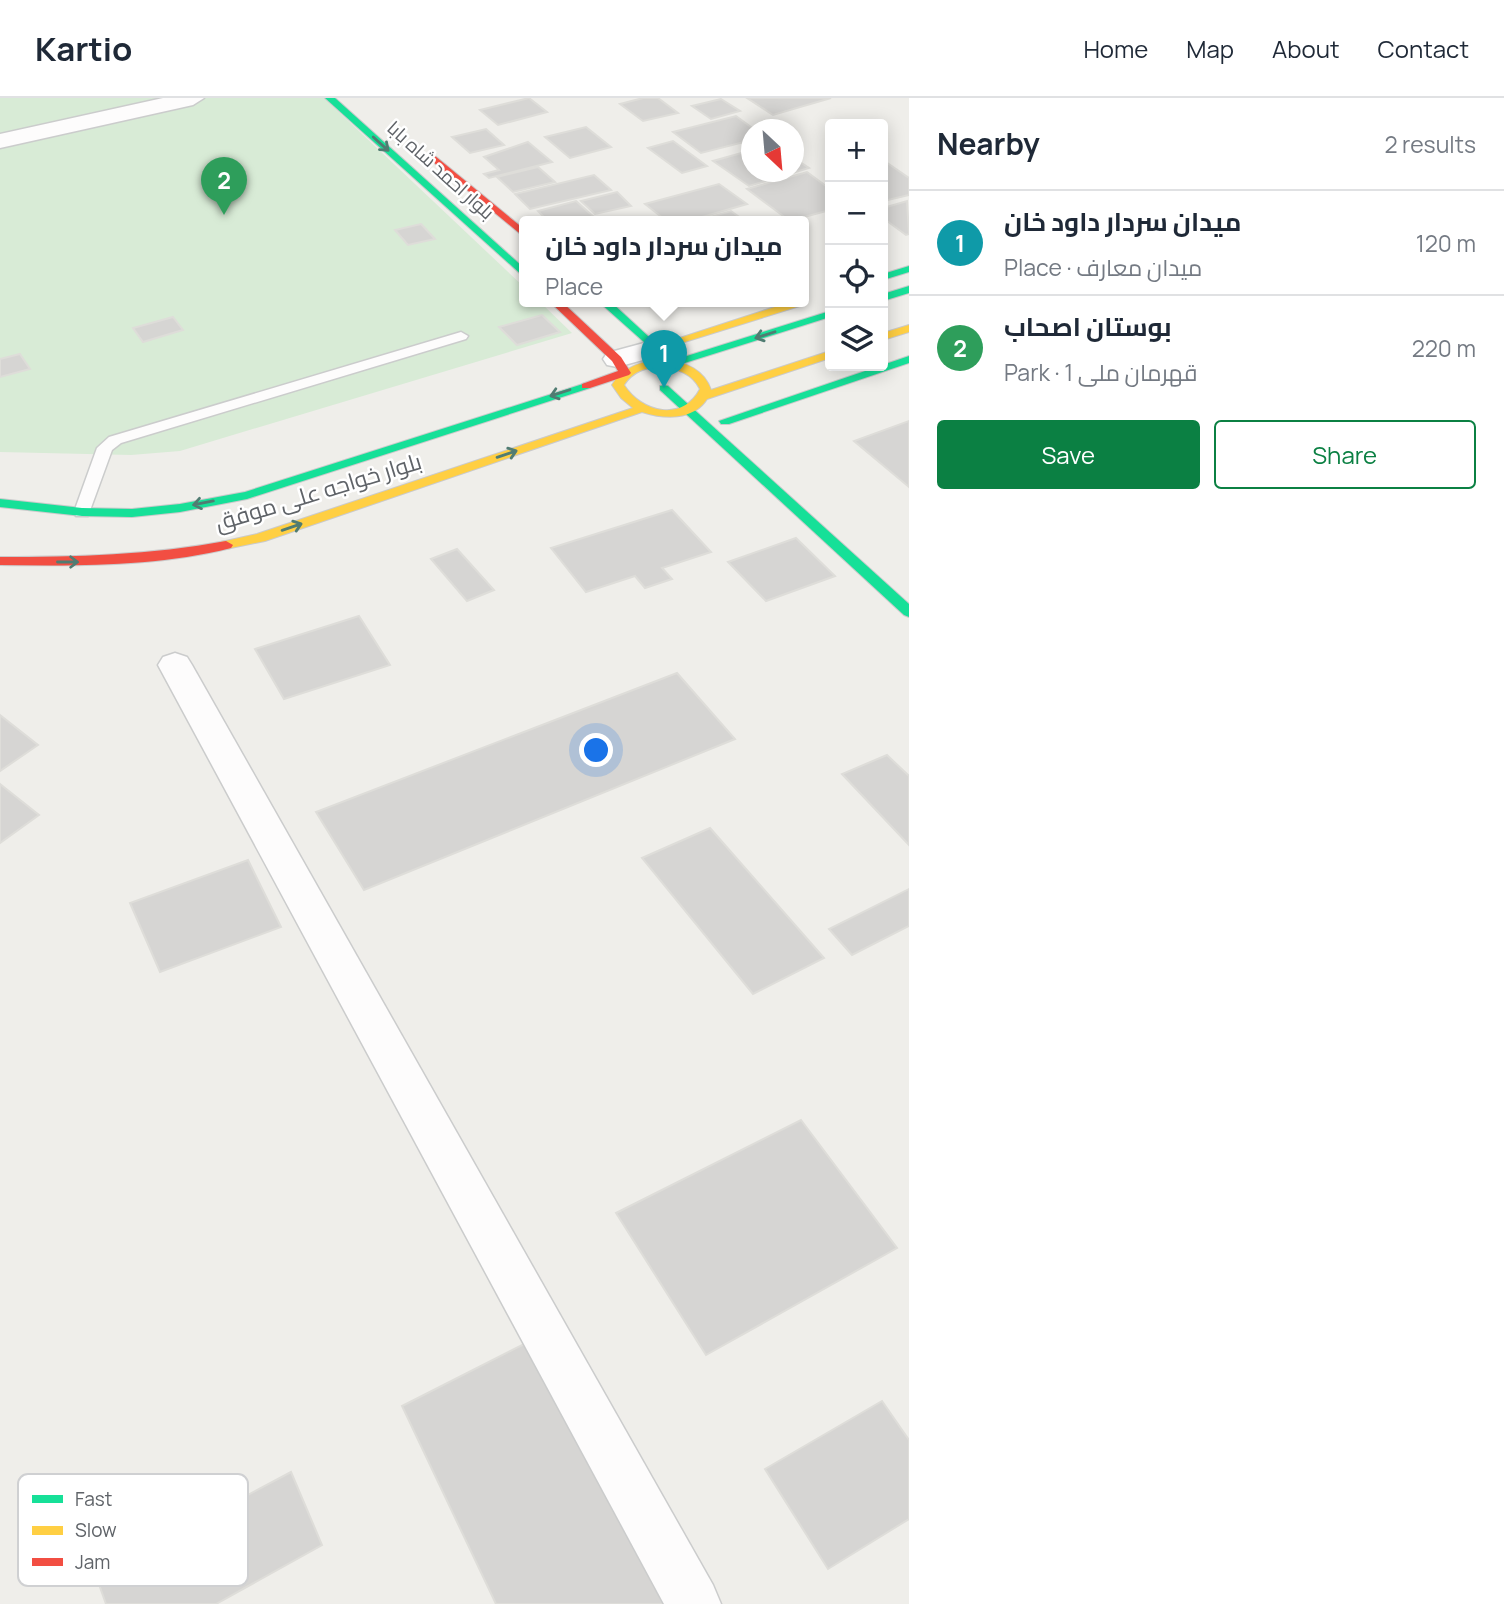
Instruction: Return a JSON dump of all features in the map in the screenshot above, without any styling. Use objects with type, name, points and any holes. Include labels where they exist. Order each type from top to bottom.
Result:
[{"type":"main road","name":"بلوار احمد شاه بابا","points":[[330,98],[519,269]]},
{"type":"main road","name":"بلوار احمد شاه بابا","points":[[423,149],[519,230]]},
{"type":"main road","points":[[888,275],[909,269]]},
{"type":"main road","points":[[888,296],[909,289]]},
{"type":"main road","points":[[560,307],[621,366],[619,392],[630,404],[640,409],[672,413],[693,408],[705,396],[825,356]]},
{"type":"main road","points":[[609,307],[663,356],[699,377],[704,383],[705,396],[725,421]]},
{"type":"main road","points":[[663,356],[792,307]]},
{"type":"main road","points":[[663,356],[825,315]]},
{"type":"main road","points":[[888,335],[909,328]]},
{"type":"main road","points":[[664,387],[725,421],[909,359]]},
{"type":"main road","name":"بلوار خواجه علی موفق","points":[[0,503],[82,512],[132,513],[180,508],[247,495],[621,366]]},
{"type":"main road","points":[[664,387],[672,413]]},
{"type":"main road","points":[[664,387],[909,612]]},
{"type":"main road","name":"بلوار خواجه علی موفق","points":[[0,561],[90,562],[178,555],[260,538],[640,409]]},
{"type":"street","points":[[0,141],[193,98]]},
{"type":"street","points":[[621,366],[663,356]]},
{"type":"street","points":[[175,665],[694,1604]]},
{"type":"lane","points":[[82,512],[105,448],[115,440],[461,336]]},
{"type":"green space","points":[[0,98],[324,98],[519,282],[519,307],[545,307],[572,333],[180,451],[131,455],[0,452]]},
{"type":"building","points":[[529,98],[547,112],[498,125],[480,110]]},
{"type":"building","points":[[643,98],[658,98],[678,113],[643,121],[620,104]]},
{"type":"building","points":[[747,98],[831,98],[773,115]]},
{"type":"building","points":[[721,99],[740,111],[711,119],[692,106]]},
{"type":"building","points":[[736,116],[741,120],[741,143],[701,153],[673,132]]},
{"type":"building","points":[[586,127],[611,147],[570,158],[545,137]]},
{"type":"building","points":[[486,129],[504,145],[470,153],[452,137]]},
{"type":"building","points":[[673,141],[707,166],[682,173],[648,148]]},
{"type":"building","points":[[528,142],[552,162],[489,178],[484,174],[499,170],[484,157]]},
{"type":"building","points":[[741,153],[741,180],[713,161]]},
{"type":"building","points":[[888,163],[909,178],[909,195],[888,200]]},
{"type":"building","points":[[538,167],[555,182],[513,192],[497,177]]},
{"type":"building","points":[[807,172],[825,185],[825,211],[808,216],[783,216],[747,189],[772,182],[804,182],[804,173]]},
{"type":"building","points":[[594,175],[611,190],[530,209],[515,194]]},
{"type":"building","points":[[743,182],[762,182],[749,186]]},
{"type":"building","points":[[719,184],[747,204],[706,216],[660,216],[645,204]]},
{"type":"building","points":[[617,192],[631,206],[595,214],[581,201]]},
{"type":"building","points":[[576,201],[593,216],[543,216],[538,211]]},
{"type":"building","points":[[907,201],[909,234],[906,235],[888,222],[888,207]]},
{"type":"building","points":[[731,211],[738,216],[713,216]]},
{"type":"building","points":[[421,224],[435,239],[408,245],[395,230]]},
{"type":"building","points":[[542,315],[560,332],[517,345],[499,327]]},
{"type":"building","points":[[173,317],[183,330],[143,342],[133,328]]},
{"type":"building","points":[[20,354],[30,369],[0,377],[0,359]]},
{"type":"building","points":[[909,421],[909,487],[854,441]]},
{"type":"building","points":[[672,510],[711,552],[662,568],[672,579],[645,588],[635,576],[586,592],[551,548]]},
{"type":"building","points":[[796,538],[835,576],[766,601],[728,562]]},
{"type":"building","points":[[457,549],[494,590],[467,601],[431,559]]},
{"type":"building","points":[[359,616],[390,665],[284,699],[255,649]]},
{"type":"building","points":[[677,673],[735,739],[364,890],[316,812]]},
{"type":"building","points":[[0,715],[38,745],[0,771]]},
{"type":"building","points":[[887,755],[909,776],[909,845],[842,774]]},
{"type":"building","points":[[0,784],[39,815],[0,843]]},
{"type":"building","points":[[710,828],[824,958],[753,994],[642,858]]},
{"type":"building","points":[[248,860],[281,927],[160,972],[130,903]]},
{"type":"building","points":[[909,889],[909,926],[852,955],[829,929]]},
{"type":"building","points":[[801,1120],[897,1248],[706,1355],[616,1213]]},
{"type":"building","points":[[524,1344],[664,1604],[496,1604],[402,1406]]},
{"type":"building","points":[[882,1401],[909,1440],[909,1519],[828,1569],[765,1469]]},
{"type":"building","points":[[291,1472],[322,1545],[216,1604],[106,1604],[100,1586],[248,1586],[248,1495]]},
{"type":"traffic: fast","points":[[330,98],[519,269]]},
{"type":"traffic: fast","points":[[888,275],[909,269]]},
{"type":"traffic: fast","points":[[888,296],[909,289]]},
{"type":"traffic: fast","points":[[609,307],[672,364],[825,316]]},
{"type":"traffic: fast","points":[[725,421],[909,359]]},
{"type":"traffic: fast","points":[[0,503],[82,512],[132,513],[180,508],[247,495],[586,386]]},
{"type":"traffic: fast","points":[[664,388],[909,612]]},
{"type":"traffic: slow","points":[[655,348],[786,307]]},
{"type":"traffic: slow","points":[[888,335],[909,328]]},
{"type":"traffic: slow","points":[[705,396],[825,356]]},
{"type":"traffic: slow","points":[[661,363],[681,368],[698,377],[706,389],[700,401],[689,409],[663,414],[636,405],[625,396],[618,385],[626,374],[641,366],[661,363]]},
{"type":"traffic: slow","points":[[226,545],[260,538],[640,409]]},
{"type":"traffic: jam","points":[[435,159],[519,230]]},
{"type":"traffic: jam","points":[[560,307],[617,359],[625,373],[586,386]]},
{"type":"traffic: jam","points":[[0,561],[114,559],[226,545]]},
{"type":"place","name":"بوستان اصحاب","points":[[224,215]]},
{"type":"place","name":"میدان سردار داود خان","points":[[664,388]]}]
